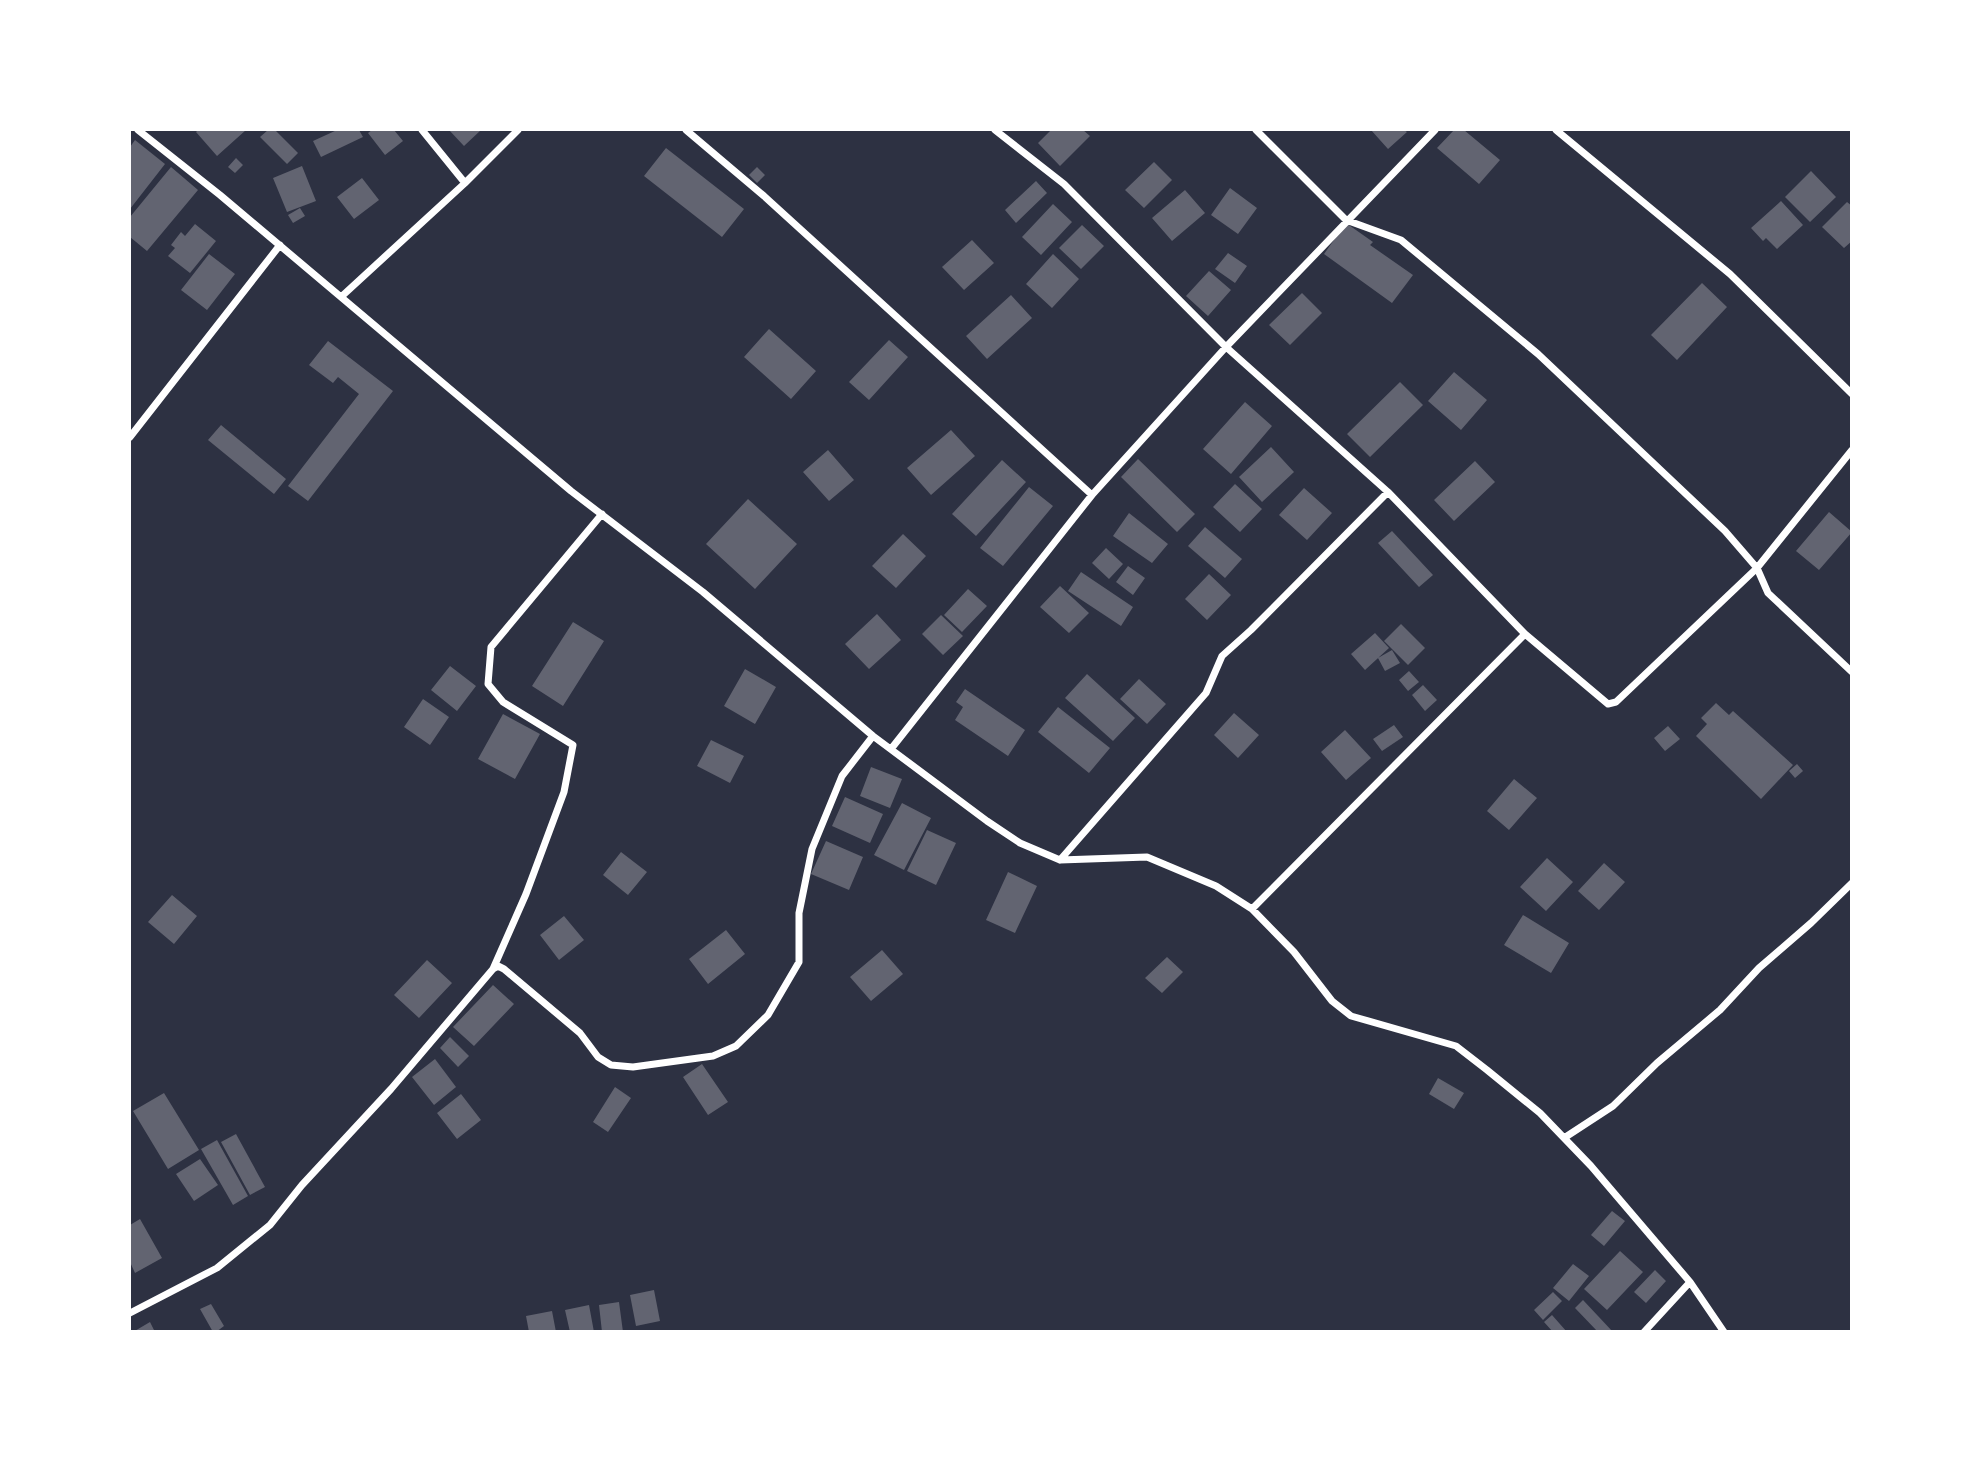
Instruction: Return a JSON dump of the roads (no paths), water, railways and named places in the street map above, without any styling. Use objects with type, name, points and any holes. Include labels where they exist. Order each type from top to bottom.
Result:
[{"type":"street","points":[[138,130],[571,491],[704,592],[873,736],[1020,844],[1060,860],[1147,857],[1216,886],[1252,909],[1294,952],[1332,1001],[1351,1016],[1456,1046],[1540,1113],[1591,1166],[1690,1282],[1724,1332]]},
{"type":"street","points":[[422,130],[465,183]]},
{"type":"street","points":[[341,297],[465,183],[518,130]]},
{"type":"street","points":[[686,130],[785,215],[1092,495]]},
{"type":"street","points":[[995,130],[1064,184],[1226,347],[1388,492],[1525,634],[1608,704],[1616,702],[1757,568],[1852,450]]},
{"type":"street","points":[[1256,130],[1346,220],[1401,240],[1538,354],[1725,531],[1757,568],[1768,593],[1852,672]]},
{"type":"street","points":[[891,749],[1092,495],[1226,347],[1434,130]]},
{"type":"street","points":[[1556,130],[1730,274],[1852,394]]},
{"type":"street","points":[[130,437],[280,246]]},
{"type":"street","points":[[1060,860],[1206,694],[1222,656],[1388,492]]},
{"type":"street","points":[[130,1313],[217,1268],[270,1225],[302,1185],[391,1089],[493,969],[526,894],[564,792],[573,745],[503,702],[488,684],[491,647],[602,514]]},
{"type":"street","points":[[1252,909],[1525,634]]},
{"type":"street","points":[[493,969],[504,969],[580,1033],[598,1057],[611,1065],[633,1068],[713,1056],[736,1046],[768,1015],[799,962],[799,913],[812,849],[842,776],[873,736]]},
{"type":"street","points":[[1564,1138],[1613,1106],[1657,1063],[1720,1010],[1759,968],[1852,883]]},
{"type":"street","points":[[1644,1332],[1690,1282]]}]
